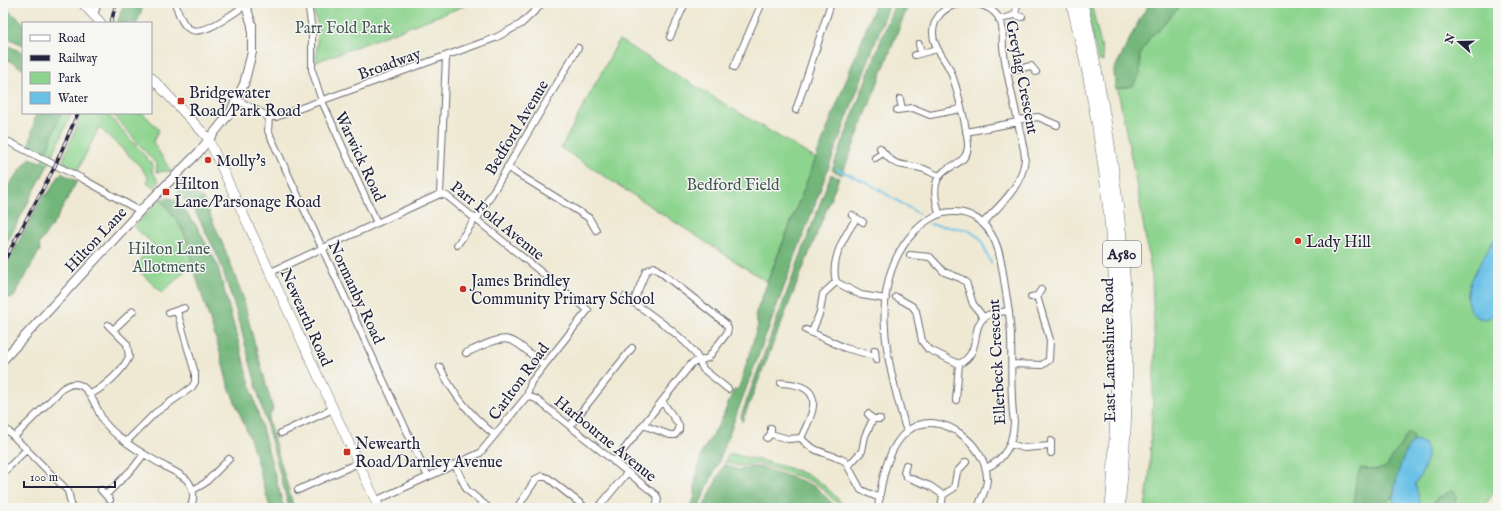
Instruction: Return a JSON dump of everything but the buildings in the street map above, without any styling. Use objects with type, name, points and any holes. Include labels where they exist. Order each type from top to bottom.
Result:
[{"type":"highway","name":"East Lancashire Road","points":[[1072,3],[1090,83],[1099,135],[1113,266],[1118,345],[1115,443],[1111,508]]},
{"type":"highway","name":"East Lancashire Road","points":[[1082,3],[1106,120],[1123,255],[1128,356],[1123,469],[1119,508]]},
{"type":"main road","points":[[82,3],[100,22]]},
{"type":"main road","name":"Newearth Road","points":[[152,78],[208,138],[377,504]]},
{"type":"street","points":[[94,15],[98,3]]},
{"type":"street","points":[[175,3],[184,24],[196,31],[205,30],[245,4]]},
{"type":"street","name":"Warwick Road","points":[[308,3],[312,30],[312,70],[322,101],[377,223]]},
{"type":"street","name":"Broadway","points":[[269,118],[276,117],[446,57],[513,29],[527,19],[543,3]]},
{"type":"street","points":[[670,37],[685,3]]},
{"type":"street","points":[[734,67],[762,3]]},
{"type":"street","points":[[796,110],[800,104],[831,3]]},
{"type":"street","name":"Greylag Crescent","points":[[938,176],[947,168],[960,162],[968,147],[954,79],[937,49],[933,32],[934,25],[941,13],[946,8],[960,4],[976,3],[990,9],[999,20],[1003,29],[1003,49],[1025,151],[1023,173],[1015,188],[983,223]]},
{"type":"street","name":"Hilton Lane","points":[[3,360],[140,211],[198,153],[208,138],[230,113],[244,84],[252,52],[252,26],[245,4]]},
{"type":"street","points":[[999,20],[1018,16],[1016,6]]},
{"type":"street","points":[[919,44],[918,54],[937,49]]},
{"type":"street","name":"Bedford Avenue","points":[[457,245],[476,219],[578,48]]},
{"type":"street","name":"Parr Fold Avenue","points":[[446,57],[440,194],[447,196],[588,310]]},
{"type":"street","points":[[1031,66],[1034,60]]},
{"type":"street","points":[[1008,71],[1031,66]]},
{"type":"street","points":[[1031,66],[1036,72]]},
{"type":"street","points":[[900,99],[900,109],[913,108],[930,115],[961,109]]},
{"type":"street","points":[[237,100],[269,118]]},
{"type":"street","points":[[966,132],[1034,117],[1050,119],[1057,125]]},
{"type":"street","name":"Normanby Road","points":[[269,118],[268,131],[428,477]]},
{"type":"street","points":[[3,139],[81,178],[140,211]]},
{"type":"street","points":[[875,158],[881,150],[891,161],[899,165],[926,169],[938,176],[934,192],[939,213],[924,222],[903,246],[891,274],[886,299],[886,348],[892,380],[905,426],[909,430]]},
{"type":"street","points":[[507,167],[560,199],[589,218],[596,225]]},
{"type":"street","points":[[271,272],[440,194]]},
{"type":"street","name":"Ellerbeck Crescent","points":[[939,213],[960,212],[970,215],[983,223],[990,231],[997,248],[1009,311],[1014,422],[1010,444],[1000,461],[986,468]]},
{"type":"street","points":[[836,282],[834,271],[837,258],[854,217],[863,222]]},
{"type":"street","points":[[913,253],[930,257],[944,272],[964,280],[969,289],[973,304],[984,318]]},
{"type":"street","points":[[614,462],[690,365],[708,358],[726,337],[728,329],[725,323],[654,267],[646,271],[634,303]]},
{"type":"street","points":[[836,282],[861,295],[886,299]]},
{"type":"street","points":[[836,282],[823,294],[820,312],[809,331],[846,348],[875,355]]},
{"type":"street","points":[[1012,364],[1042,365],[1046,364],[1049,360],[1050,340],[1036,295]]},
{"type":"street","points":[[625,297],[653,316],[694,352],[703,369],[728,389]]},
{"type":"street","points":[[896,297],[903,304],[916,311],[922,341],[928,349],[959,364]]},
{"type":"street","points":[[169,313],[184,308]]},
{"type":"street","name":"Carlton Road","points":[[377,504],[480,452],[527,396],[531,382],[588,310]]},
{"type":"street","points":[[91,394],[101,388],[124,365],[129,357],[127,344],[111,328],[133,311]]},
{"type":"street","points":[[126,442],[155,413],[187,391],[195,382],[195,373],[177,311]]},
{"type":"street","points":[[959,364],[968,358],[974,348],[978,327],[984,318],[995,313],[1009,311]]},
{"type":"street","points":[[466,353],[474,353],[494,340],[507,339],[515,342],[544,365]]},
{"type":"street","points":[[570,426],[632,348]]},
{"type":"street","points":[[956,400],[959,364]]},
{"type":"street","points":[[440,367],[448,384],[471,415],[495,435]]},
{"type":"street","points":[[781,383],[789,380],[804,387],[816,397],[813,411],[801,438]]},
{"type":"street","points":[[14,436],[65,386],[78,384],[84,387],[91,394],[105,422],[126,442],[181,475],[190,484],[193,490],[193,507]]},
{"type":"street","points":[[950,391],[956,391]]},
{"type":"street","name":"Harbourne Avenue","points":[[527,396],[536,399],[658,497],[656,508]]},
{"type":"street","points":[[643,425],[672,436],[679,430],[679,425],[662,401]]},
{"type":"street","points":[[281,433],[333,409]]},
{"type":"street","points":[[848,466],[862,450],[865,436],[874,417]]},
{"type":"street","points":[[878,508],[884,476],[894,450],[909,430],[916,426],[932,423],[952,429],[972,444],[986,468],[986,486],[978,508]]},
{"type":"street","points":[[3,426],[68,491],[72,508]]},
{"type":"street","points":[[770,433],[788,439],[801,438]]},
{"type":"street","points":[[801,438],[811,449],[840,459],[848,466],[861,490],[880,498]]},
{"type":"street","points":[[1010,444],[1024,448],[1050,447]]},
{"type":"street","points":[[3,473],[27,450]]},
{"type":"street","points":[[101,490],[108,498],[144,454]]},
{"type":"street","points":[[193,490],[202,486],[227,462],[220,459]]},
{"type":"street","points":[[941,508],[943,495],[954,488],[957,472],[966,462]]},
{"type":"street","points":[[298,490],[358,463]]},
{"type":"street","points":[[455,464],[467,490],[485,507]]},
{"type":"street","points":[[906,465],[904,472],[907,477],[930,486],[943,495]]},
{"type":"street","points":[[598,508],[627,473]]},
{"type":"street","points":[[517,508],[536,479],[542,476],[548,478],[586,508]]},
{"type":"green space","points":[[124,3],[144,3],[137,22],[117,22]]},
{"type":"green space","name":"Parr Fold Park","points":[[312,3],[472,3],[316,62],[318,27]]},
{"type":"green space","points":[[876,3],[890,3],[719,461],[698,508],[690,508],[695,496],[695,483],[702,452],[722,419],[733,391],[738,389],[741,382],[758,325],[755,315]]},
{"type":"green space","points":[[895,3],[909,3],[842,175],[832,170]]},
{"type":"green space","points":[[1086,3],[1091,3],[1103,54],[1103,61],[1098,61]]},
{"type":"green space","points":[[1150,3],[1498,3],[1498,486],[1483,508],[1145,508],[1149,479],[1155,352],[1152,277],[1139,198],[1114,70],[1141,17]]},
{"type":"green space","points":[[1150,3],[1181,3],[1176,11],[1149,39],[1140,55],[1140,74],[1133,86],[1115,89],[1114,70],[1141,17]]},
{"type":"green space","points":[[3,6],[23,22],[22,45],[3,36]]},
{"type":"green space","name":"Bedford Field","points":[[619,40],[816,159],[767,282],[561,148]]},
{"type":"green space","points":[[3,43],[22,52],[22,68],[3,57]]},
{"type":"green space","points":[[36,114],[61,114],[45,155],[29,146]]},
{"type":"green space","points":[[61,114],[72,114],[48,165],[41,163]]},
{"type":"green space","points":[[82,114],[108,114],[153,165],[152,171],[159,182],[154,188],[147,182],[148,177],[140,166],[99,127],[78,170],[64,163],[63,160]]},
{"type":"green space","points":[[113,114],[144,114],[159,130],[153,142],[172,173],[168,171],[156,172],[157,165]]},
{"type":"green space","points":[[30,158],[48,165],[3,250],[3,192]]},
{"type":"green space","points":[[61,173],[77,181],[56,220],[39,244],[40,250],[14,297],[7,298],[3,305],[3,270],[44,194],[47,195]]},
{"type":"green space","points":[[831,174],[839,178],[742,422],[741,416]]},
{"type":"green space","points":[[181,180],[203,199],[224,247],[243,297],[273,409],[268,419],[294,508],[289,508],[237,314],[219,259],[196,213],[178,194]]},
{"type":"green space","points":[[170,198],[177,201],[196,225],[217,264],[284,508],[270,508],[251,441],[228,385],[219,349],[192,264],[187,238],[182,228],[161,199]]},
{"type":"green space","name":"Hilton Lane Allotments","points":[[161,199],[182,229],[192,264],[162,293],[134,266],[153,244],[134,227]]},
{"type":"green space","points":[[1408,433],[1413,435],[1414,440],[1395,484],[1393,498],[1388,500],[1383,508],[1354,508],[1356,482],[1361,468],[1378,470],[1386,467]]},
{"type":"green space","points":[[729,453],[782,466],[812,477],[826,487],[846,508],[842,508],[818,485],[803,478],[759,464],[738,466],[725,462]]},
{"type":"green space","points":[[724,464],[739,470],[761,467],[802,481],[816,487],[837,508],[703,508]]},
{"type":"green space","points":[[1453,490],[1457,497],[1452,508],[1430,508],[1436,499]]},
{"type":"water","points":[[1498,238],[1498,303],[1496,311],[1491,317],[1485,319],[1474,315],[1469,308],[1469,290],[1481,262],[1493,241]]},
{"type":"water","points":[[1416,440],[1424,443],[1427,453],[1426,464],[1415,484],[1422,508],[1395,508],[1394,492],[1402,460],[1411,444]]},
{"type":"waterway","points":[[837,169],[868,183],[919,214]]},
{"type":"waterway","points":[[930,224],[968,230],[980,238],[991,263]]},
{"type":"railway","points":[[111,22],[116,3]]},
{"type":"railway","points":[[3,263],[54,168],[78,114]]},
{"type":"place","name":"Bridgewater Road/Park Road","points":[[181,101]]},
{"type":"place","name":"Molly's","points":[[208,160]]},
{"type":"place","name":"Hilton Lane/Parsonage Road","points":[[166,192]]},
{"type":"place","name":"Lady Hill","points":[[1298,241]]},
{"type":"place","name":"James Brindley Community Primary School","points":[[463,289]]},
{"type":"place","name":"Newearth Road/Darnley Avenue","points":[[347,452]]}]
